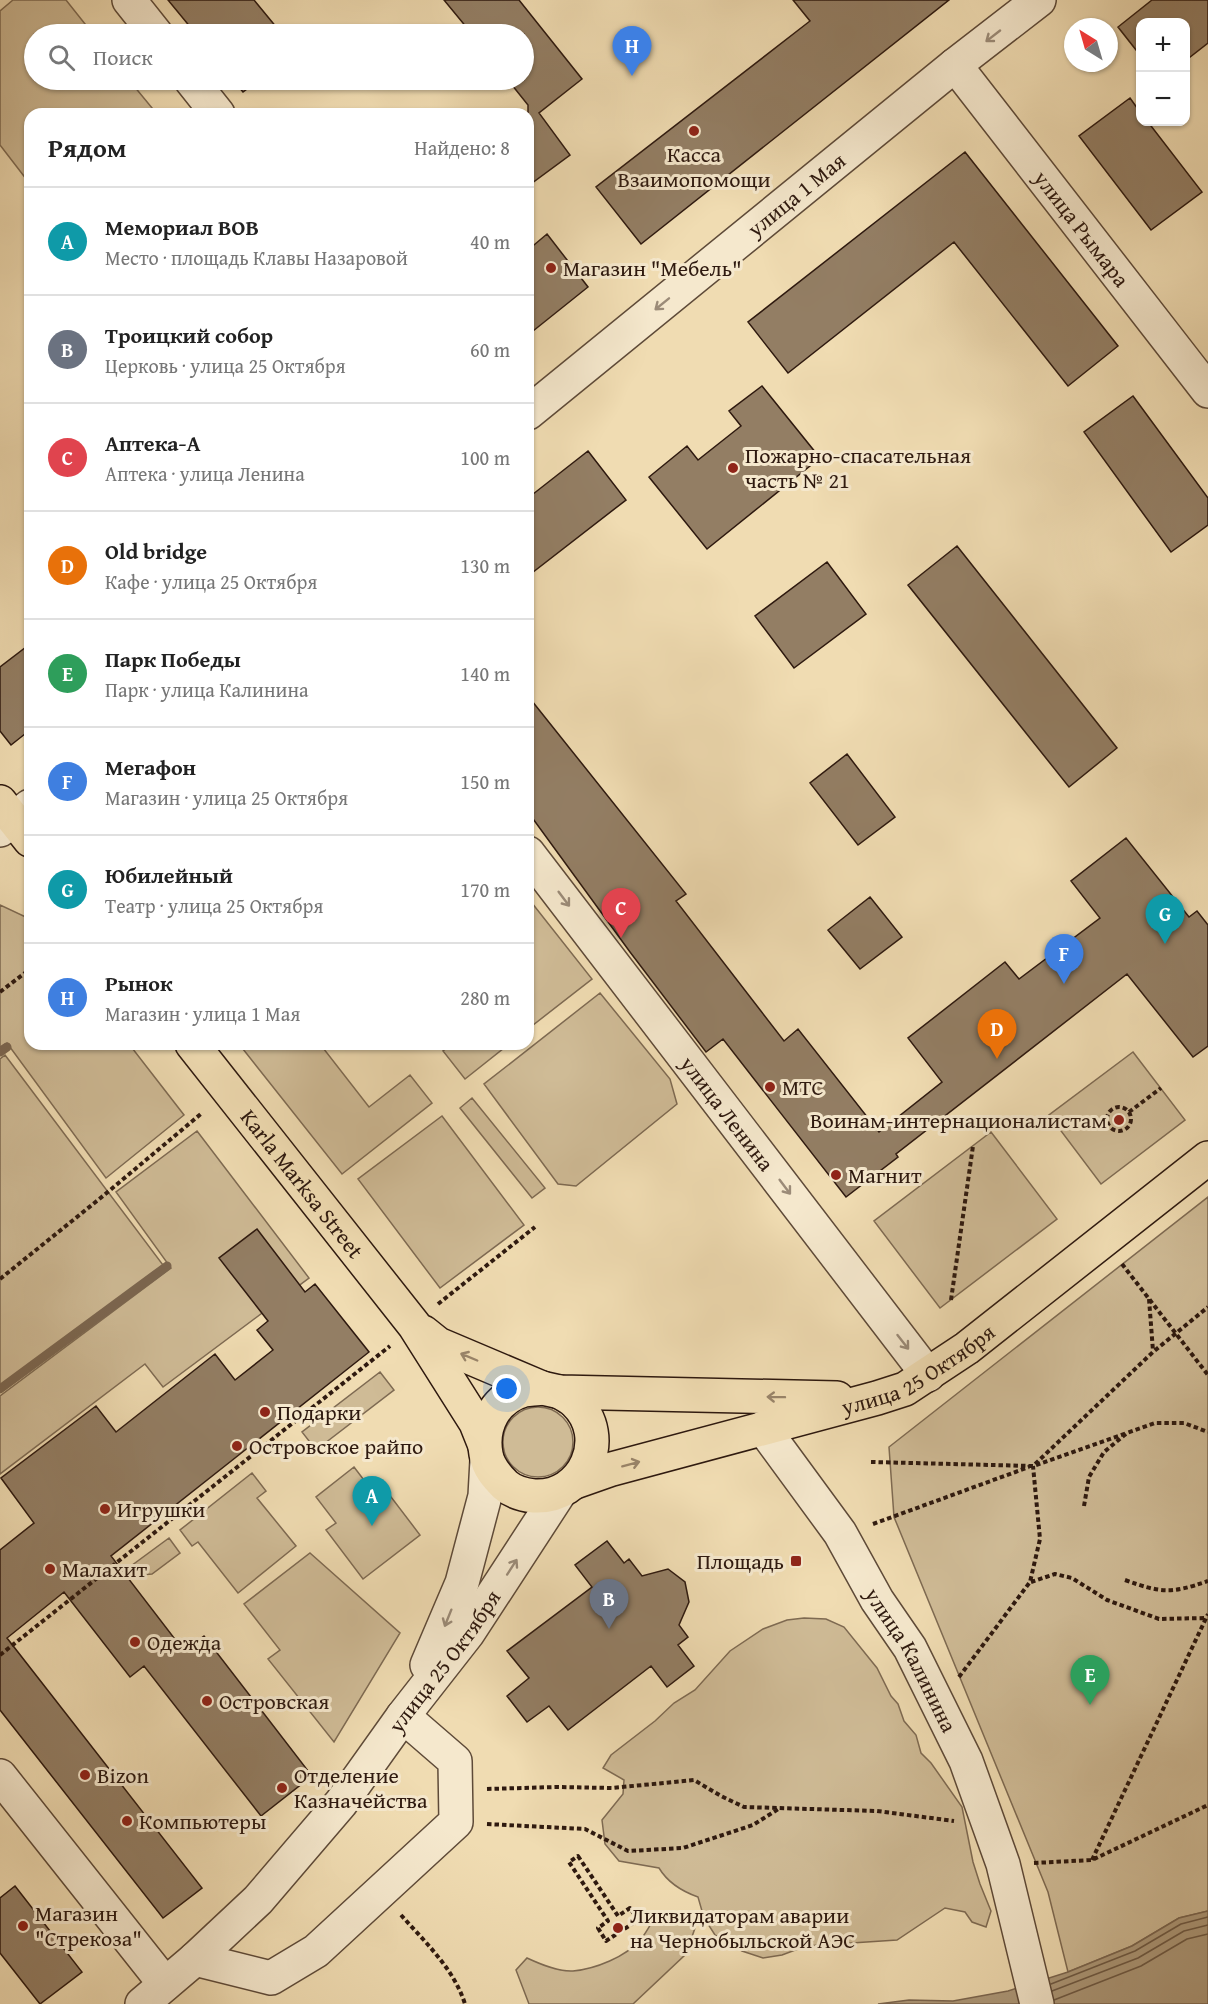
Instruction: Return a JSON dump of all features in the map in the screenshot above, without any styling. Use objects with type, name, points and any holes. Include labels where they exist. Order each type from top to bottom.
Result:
[{"type":"main road","name":"Karla Marksa Street","points":[[197,1050],[414,1325]]},
{"type":"main road","name":"улица 25 Октября","points":[[568,1487],[612,1469],[905,1389],[967,1348],[1208,1158]]},
{"type":"main road","points":[[414,1325],[438,1344],[575,1402],[586,1416],[592,1433],[592,1451],[586,1468],[568,1487],[543,1496],[525,1495],[509,1488],[495,1476],[476,1423],[414,1325]]},
{"type":"main road","points":[[485,1452],[486,1425],[495,1409],[508,1397],[524,1390],[877,1398]]},
{"type":"street","points":[[129,0],[148,24]]},
{"type":"street","name":"улица 1 Мая","points":[[534,408],[955,65],[1040,0]]},
{"type":"street","name":"улица Рымара","points":[[955,65],[1208,391]]},
{"type":"street","points":[[199,90],[213,108]]},
{"type":"street","name":"улица Ленина","points":[[534,861],[928,1375]]},
{"type":"street","name":"улица Калинина","points":[[764,1428],[840,1533],[877,1600],[910,1648],[966,1761],[1003,1864],[1037,2004]]},
{"type":"street","points":[[195,1959],[271,1978],[316,1951],[456,1822],[455,1761],[403,1716],[444,1629],[462,1583],[485,1496],[485,1452]]},
{"type":"street","name":"улица 25 Октября","points":[[154,1994],[258,1900],[341,1803],[403,1716],[468,1634],[568,1487]]},
{"type":"street","points":[[0,1776],[154,1994]]},
{"type":"path","points":[[0,992],[24,974]]},
{"type":"path","points":[[1129,1112],[1161,1088]]},
{"type":"path","points":[[1120,1107],[1129,1112],[1131,1120],[1129,1126],[1124,1130],[1114,1131],[1107,1125],[1106,1117],[1111,1109],[1120,1107]]},
{"type":"path","points":[[0,1278],[202,1113]]},
{"type":"path","points":[[951,1300],[973,1146]]},
{"type":"path","points":[[0,1655],[373,1361],[452,1292],[535,1227]]},
{"type":"path","points":[[1104,1240],[1208,1376]]},
{"type":"path","points":[[1149,1299],[1153,1352]]},
{"type":"path","points":[[871,1462],[1033,1466],[1153,1352],[1208,1306]]},
{"type":"path","points":[[894,1517],[1155,1423],[1184,1424],[1208,1432]]},
{"type":"path","points":[[1084,1506],[1089,1477],[1094,1468],[1104,1452],[1127,1433]]},
{"type":"path","points":[[937,1706],[1030,1582],[1040,1539],[1033,1466]]},
{"type":"path","points":[[1030,1582],[1055,1574],[1072,1578],[1107,1600],[1159,1619],[1207,1617],[1092,1860]]},
{"type":"path","points":[[1125,1580],[1152,1590],[1182,1590],[1208,1581]]},
{"type":"path","points":[[456,1790],[612,1788],[694,1780],[744,1806],[877,1811],[960,1822]]},
{"type":"path","points":[[1003,1864],[1092,1860],[1208,1805]]},
{"type":"path","points":[[456,1822],[585,1829],[628,1851],[683,1848],[753,1826],[781,1808]]},
{"type":"path","points":[[578,1856],[618,1916],[630,1908],[638,1920],[606,1941],[598,1928],[608,1922],[568,1862],[578,1856]]},
{"type":"path","points":[[381,1892],[447,1967],[462,1993],[465,2004]]},
{"type":"shaded area","points":[[13,0],[66,0],[85,24],[24,24],[24,90],[137,90],[152,108],[24,108],[24,176],[0,145],[0,11]]},
{"type":"shaded area","points":[[0,905],[24,916],[24,1050],[134,1050],[184,1115],[106,1178],[7,1043],[0,1047]]},
{"type":"shaded area","points":[[534,906],[592,979],[534,1024]]},
{"type":"shaded area","points":[[600,993],[670,1079],[677,1104],[576,1186],[558,1184],[484,1084],[527,1050],[534,1050],[534,1045]]},
{"type":"shaded area","points":[[244,1050],[325,1050],[369,1107],[410,1075],[432,1103],[342,1174]]},
{"type":"shaded area","points":[[444,1050],[501,1050],[465,1079]]},
{"type":"shaded area","points":[[1133,1052],[1185,1120],[1101,1184],[1049,1115]]},
{"type":"shaded area","points":[[5,1055],[163,1265],[0,1387],[0,1059]]},
{"type":"shaded area","points":[[472,1098],[545,1188],[532,1198],[460,1108]]},
{"type":"shaded area","points":[[442,1116],[524,1225],[440,1288],[358,1179]]},
{"type":"shaded area","points":[[197,1131],[309,1278],[163,1387],[145,1364],[0,1474],[0,1396],[171,1268],[116,1192]]},
{"type":"shaded area","points":[[991,1132],[1057,1219],[940,1308],[874,1221]]},
{"type":"shaded area","points":[[1208,1197],[1208,1911],[1179,1918],[1132,1946],[1068,1972],[1048,1892],[894,1517],[889,1447]]},
{"type":"shaded area","points":[[380,1372],[394,1390],[316,1450],[302,1432]]},
{"type":"shaded area","points":[[538,1407],[551,1410],[563,1417],[570,1429],[573,1442],[570,1455],[563,1467],[551,1474],[538,1477],[525,1474],[513,1467],[506,1455],[503,1442],[506,1429],[513,1417],[525,1410]]},
{"type":"shaded area","points":[[354,1467],[376,1496],[385,1489],[420,1535],[363,1579],[326,1530],[336,1523],[316,1497]]},
{"type":"shaded area","points":[[252,1473],[266,1491],[257,1498],[296,1546],[238,1593],[198,1542],[192,1546],[180,1530]]},
{"type":"shaded area","points":[[169,1538],[180,1553],[152,1574],[116,1577]]},
{"type":"shaded area","points":[[310,1553],[400,1633],[334,1742],[268,1659],[280,1650],[244,1604]]},
{"type":"shaded area","points":[[826,1619],[844,1627],[877,1668],[891,1696],[898,1704],[904,1721],[916,1735],[921,1753],[931,1763],[962,1807],[973,1862],[991,1911],[986,1927],[972,1922],[965,1912],[945,1908],[897,1940],[806,1946],[782,1955],[763,1958],[742,1951],[715,1935],[704,1918],[698,1897],[676,1886],[659,1868],[619,1861],[605,1844],[602,1820],[623,1794],[624,1780],[603,1768],[611,1755],[674,1703],[695,1690],[730,1651],[763,1629],[787,1620]]},
{"type":"shaded area","points":[[654,1919],[680,1920],[695,1928],[686,1954],[633,2004],[529,2004],[516,1970],[527,1958],[561,1970],[591,1968],[619,1957],[635,1945]]},
{"type":"water","points":[[1208,1911],[1208,2004],[878,2004],[909,2000],[953,2001],[1008,1991],[1068,1972],[1132,1946],[1179,1918]]},
{"type":"building","points":[[168,0],[254,0],[274,24],[188,24]]},
{"type":"building","points":[[444,0],[519,0],[582,79],[539,113],[570,155],[534,182],[534,108],[528,108],[516,90],[534,90],[534,24],[464,24]]},
{"type":"building","points":[[793,0],[949,0],[641,244],[596,187],[810,21]]},
{"type":"building","points":[[1152,0],[1208,0],[1208,43],[1190,57],[1190,18],[1136,18],[1136,50],[1118,27]]},
{"type":"building","points":[[1130,98],[1136,106],[1136,126],[1151,126],[1202,192],[1151,230],[1079,136]]},
{"type":"building","points":[[965,152],[1118,346],[1068,386],[954,242],[788,373],[748,322]]},
{"type":"building","name":"Магазин \"Мебель\"","points":[[547,234],[588,287],[534,330],[534,245]]},
{"type":"building","name":"Пожарно-спасательная часть № 21","points":[[762,386],[820,458],[707,549],[649,477],[687,446],[698,460],[741,426],[729,411]]},
{"type":"building","points":[[1133,396],[1208,498],[1208,525],[1171,552],[1084,432]]},
{"type":"building","points":[[588,451],[626,500],[534,571],[534,493]]},
{"type":"building","points":[[957,546],[1117,748],[1069,787],[908,585]]},
{"type":"building","points":[[827,562],[866,614],[794,668],[755,616]]},
{"type":"building","points":[[24,649],[24,735],[11,745],[0,731],[0,667]]},
{"type":"building","points":[[534,704],[686,894],[676,901],[784,1041],[798,1029],[879,1132],[942,1082],[908,1038],[1005,962],[1019,979],[1100,918],[1071,881],[1126,838],[1189,917],[1197,911],[1208,925],[1208,1046],[1193,1057],[1127,974],[896,1154],[898,1157],[846,1197],[723,1039],[706,1052],[534,820]]},
{"type":"building","points":[[847,754],[895,817],[858,845],[810,783]]},
{"type":"building","points":[[870,897],[902,937],[860,969],[828,930]]},
{"type":"building","points":[[257,1229],[305,1292],[315,1284],[369,1352],[111,1556],[184,1651],[204,1636],[312,1776],[261,1816],[144,1666],[130,1677],[64,1592],[7,1638],[202,1888],[163,1918],[0,1710],[0,1550],[34,1523],[1,1478],[96,1406],[116,1432],[215,1354],[235,1380],[273,1350],[257,1330],[268,1321],[219,1258]]},
{"type":"building","points":[[607,1541],[624,1563],[629,1559],[642,1576],[668,1569],[685,1582],[689,1602],[679,1625],[688,1637],[678,1645],[694,1666],[667,1687],[651,1666],[568,1730],[549,1706],[527,1722],[507,1696],[529,1678],[507,1651],[592,1587],[575,1565]]},
{"type":"building","name":"Магазин \"Стрекоза\"","points":[[15,1886],[82,1972],[40,2004],[0,1953],[0,1898]]},
{"type":"waterway","points":[[0,1052],[7,1047]]},
{"type":"waterway","points":[[0,1389],[167,1266]]},
{"type":"place","name":"Рынок","points":[[632,76]]},
{"type":"place","name":"Касса Взаимопомощи","points":[[694,131]]},
{"type":"place","name":"Магазин \"Мебель\"","points":[[551,268]]},
{"type":"place","name":"Пожарно-спасательная часть № 21","points":[[733,468]]},
{"type":"place","name":"Аптека-А","points":[[621,938]]},
{"type":"place","name":"Юбилейный","points":[[1165,944]]},
{"type":"place","name":"Мегафон","points":[[1064,984]]},
{"type":"place","name":"Old bridge","points":[[997,1059]]},
{"type":"place","name":"МТС","points":[[770,1087]]},
{"type":"place","name":"Воинам-интернационалистам","points":[[1119,1120]]},
{"type":"place","name":"Магнит","points":[[836,1175]]},
{"type":"place","name":"Подарки","points":[[265,1412]]},
{"type":"place","name":"Островское райпо","points":[[237,1446]]},
{"type":"place","name":"Игрушки","points":[[105,1509]]},
{"type":"place","name":"Мемориал ВОВ","points":[[372,1526]]},
{"type":"place","name":"Площадь","points":[[796,1561]]},
{"type":"place","name":"Малахит","points":[[50,1569]]},
{"type":"place","name":"Троицкий собор","points":[[609,1629]]},
{"type":"place","name":"Одежда","points":[[135,1642]]},
{"type":"place","name":"Островская","points":[[207,1701]]},
{"type":"place","name":"Парк Победы","points":[[1090,1705]]},
{"type":"place","name":"Bizon","points":[[85,1775]]},
{"type":"place","name":"Отделение Казначейства","points":[[282,1788]]},
{"type":"place","name":"Компьютеры","points":[[127,1821]]},
{"type":"place","name":"Магазин \"Стрекоза\"","points":[[23,1926]]},
{"type":"place","name":"Ликвидаторам аварии на Чернобыльской АЭС","points":[[618,1928]]}]
